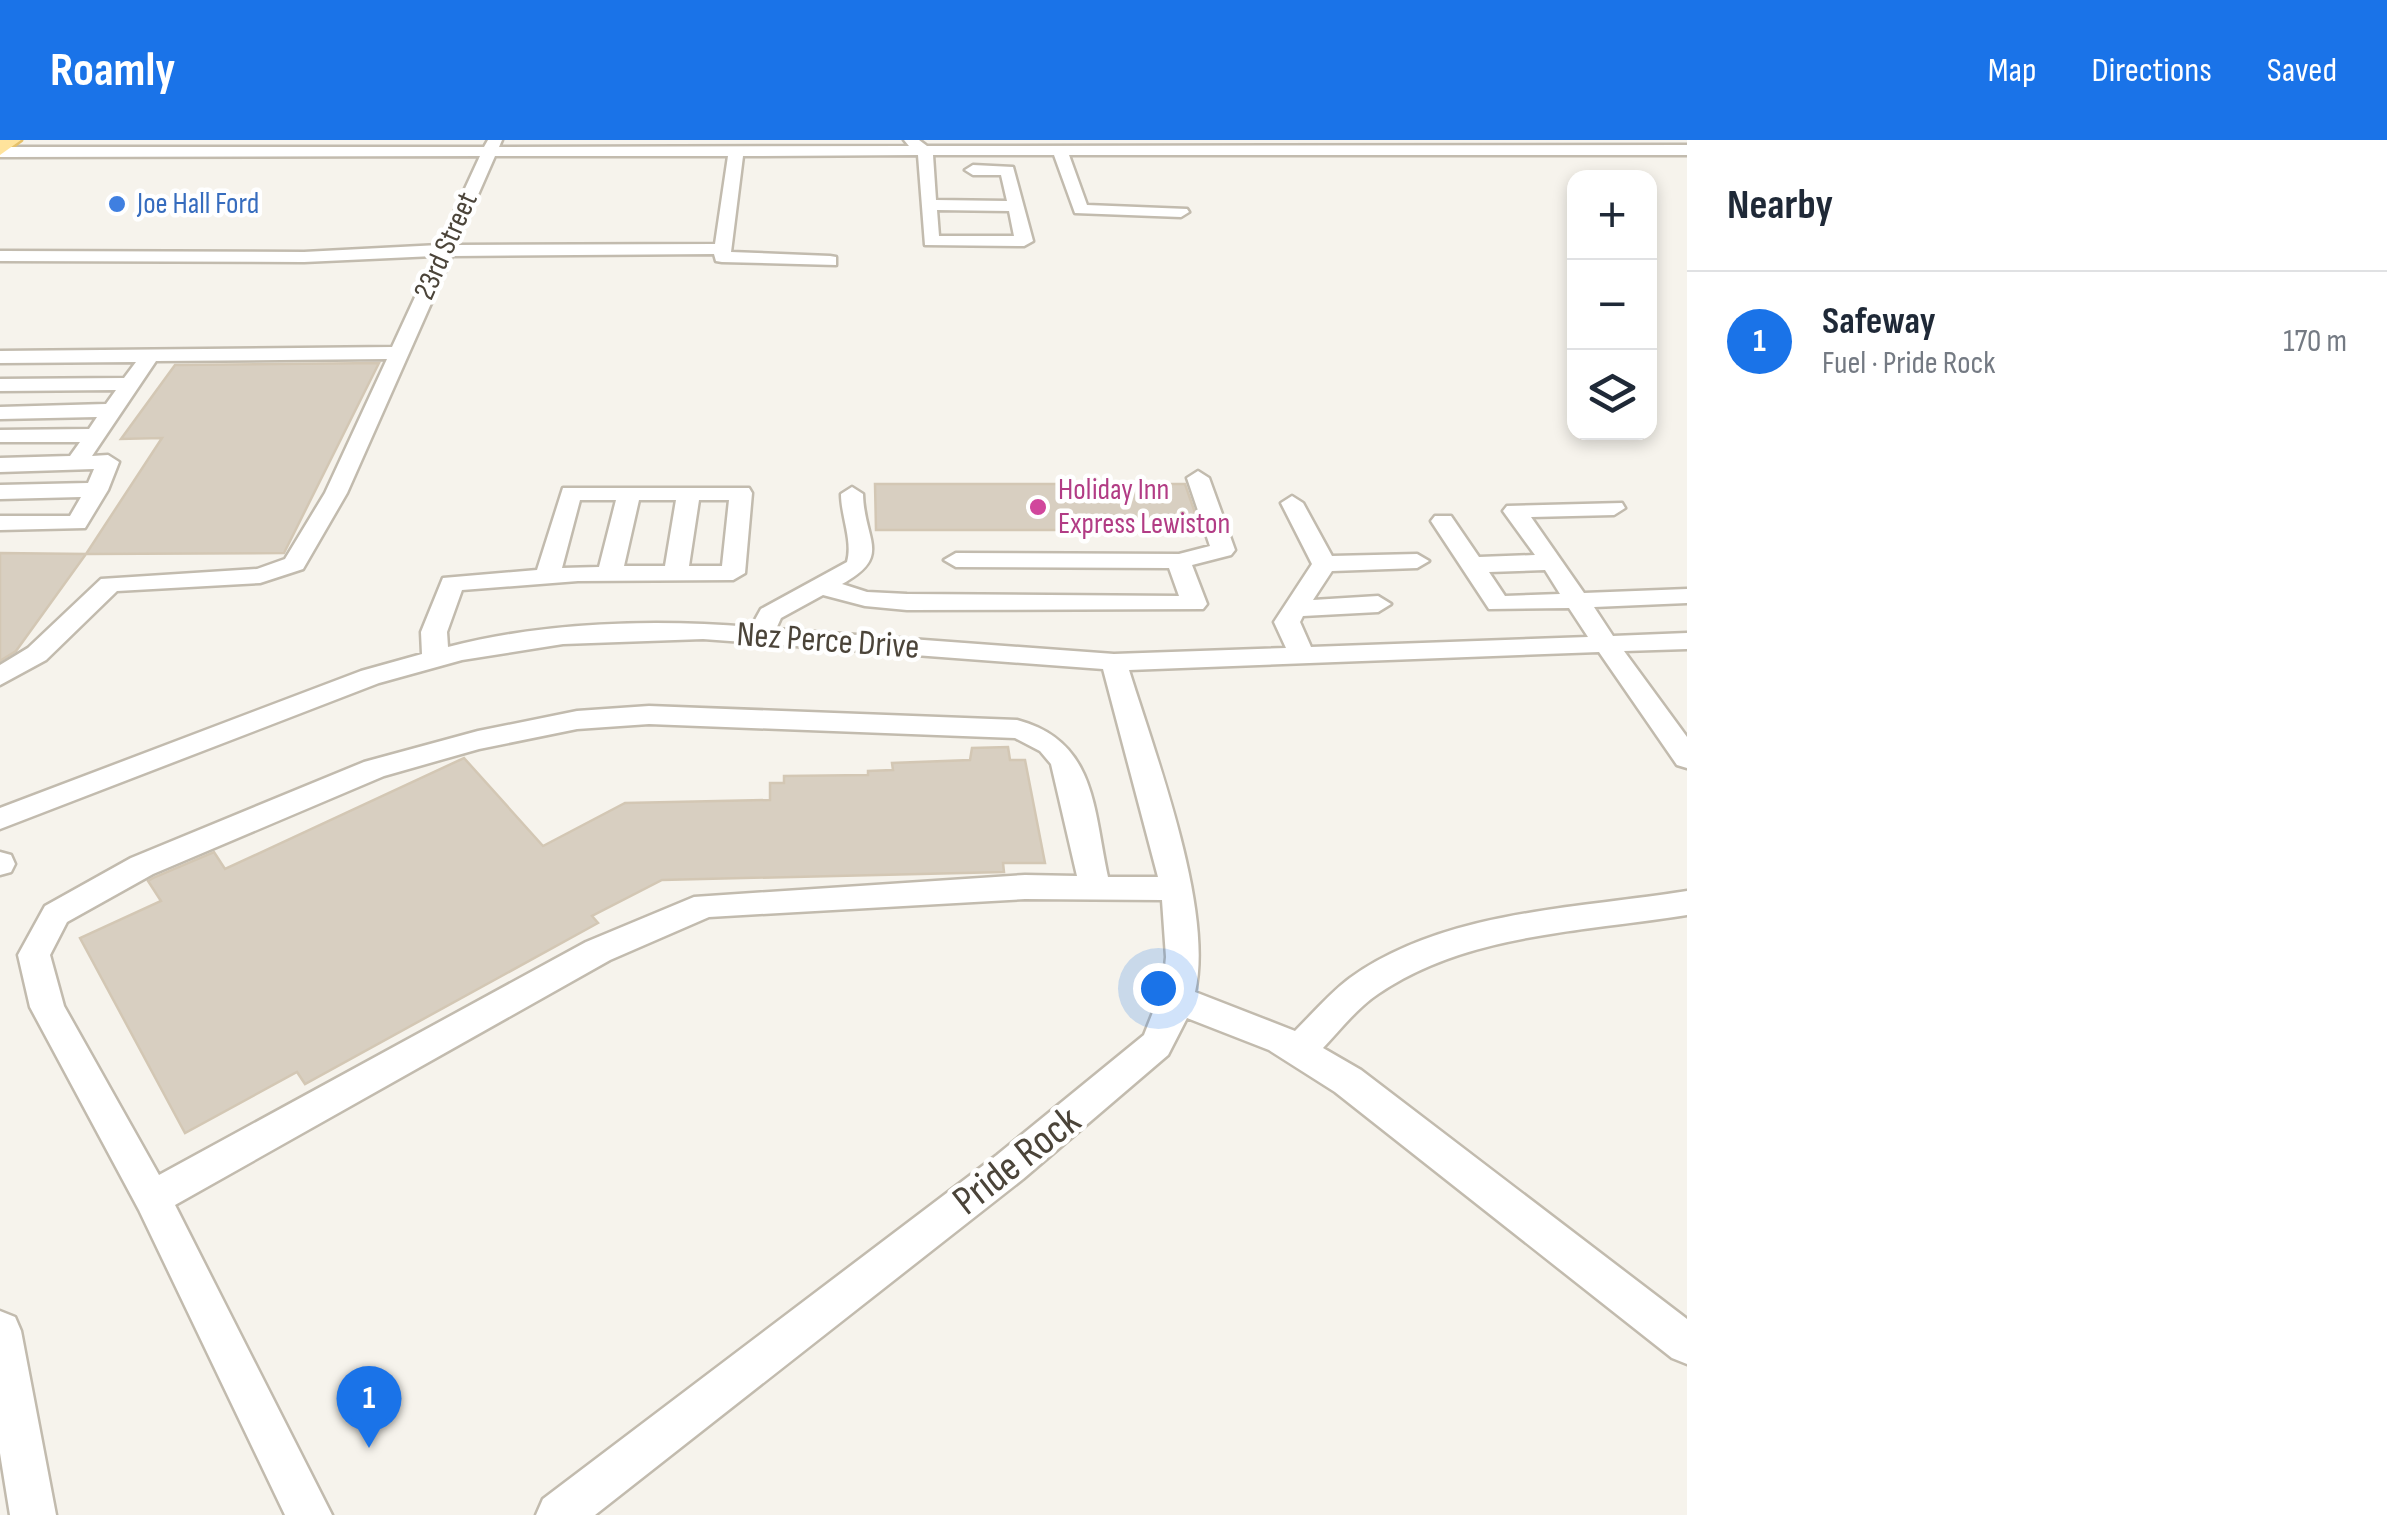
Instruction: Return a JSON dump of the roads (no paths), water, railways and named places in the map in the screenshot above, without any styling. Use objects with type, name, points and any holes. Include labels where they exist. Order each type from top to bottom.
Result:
[{"type":"main road","points":[[0,151],[12,140]]},
{"type":"street","points":[[908,140],[938,165],[1060,151],[1687,150]]},
{"type":"street","points":[[0,151],[492,146],[736,152],[938,165],[1008,170],[1024,241],[931,241],[929,205],[938,165]]},
{"type":"street","name":"23rd Street","points":[[0,677],[37,654],[110,584],[260,576],[294,564],[336,493],[492,146]]},
{"type":"street","points":[[1060,151],[1081,210],[1181,212]]},
{"type":"street","points":[[722,253],[736,152]]},
{"type":"street","points":[[929,205],[1016,206]]},
{"type":"street","points":[[0,256],[141,260],[444,250],[722,253],[830,260]]},
{"type":"street","points":[[0,357],[398,354]]},
{"type":"street","points":[[76,463],[150,355]]},
{"type":"street","points":[[0,385],[130,384]]},
{"type":"street","points":[[0,413],[112,410]]},
{"type":"street","points":[[0,436],[95,435]]},
{"type":"street","points":[[0,465],[108,462],[77,523],[0,523]]},
{"type":"street","points":[[956,560],[1179,560],[1223,550],[1198,478]]},
{"type":"street","points":[[0,492],[96,490]]},
{"type":"street","points":[[435,659],[434,632],[452,583],[610,573],[733,573],[741,493],[571,493],[546,576]]},
{"type":"street","points":[[610,573],[629,493]]},
{"type":"street","points":[[676,573],[689,493]]},
{"type":"street","points":[[760,636],[770,614],[856,566],[863,555],[853,519],[852,494]]},
{"type":"street","points":[[1292,503],[1324,564]]},
{"type":"street","points":[[1614,508],[1515,511],[1687,758]]},
{"type":"street","points":[[1443,521],[1498,604],[1687,596]]},
{"type":"street","points":[[820,586],[866,600],[907,602],[1194,604],[1179,560]]},
{"type":"street","points":[[1324,564],[1417,562]]},
{"type":"street","points":[[1472,565],[1552,562]]},
{"type":"street","points":[[1302,655],[1287,622],[1324,564]]},
{"type":"street","points":[[1295,609],[1378,604]]},
{"type":"street","name":"Nez Perce Drive","points":[[0,818],[292,704],[435,659],[507,643],[610,632],[702,631],[1114,662],[1687,641]]},
{"type":"street","name":"Pride Rock","points":[[560,1515],[1094,1100],[1156,1045],[1170,1024],[1184,943],[1177,889],[1114,662]]},
{"type":"street","points":[[309,1515],[152,1198],[47,1007],[34,955],[56,914],[142,866],[374,769],[478,740],[610,716],[1017,729],[1060,754],[1069,772],[1095,886]]},
{"type":"street","points":[[152,1198],[598,951],[705,905],[1095,886],[1177,889]]},
{"type":"street","points":[[1299,1050],[1364,986],[1434,948],[1508,930],[1595,920],[1687,902]]},
{"type":"street","points":[[1176,999],[1281,1040],[1348,1081],[1687,1344]]},
{"type":"street","points":[[0,1330],[9,1439],[34,1515]]},
{"type":"place","name":"Joe Hall Ford","points":[[117,204]]},
{"type":"place","name":"Holiday Inn Express Lewiston","points":[[1038,507]]},
{"type":"place","name":"Safeway","points":[[369,1448]]}]
